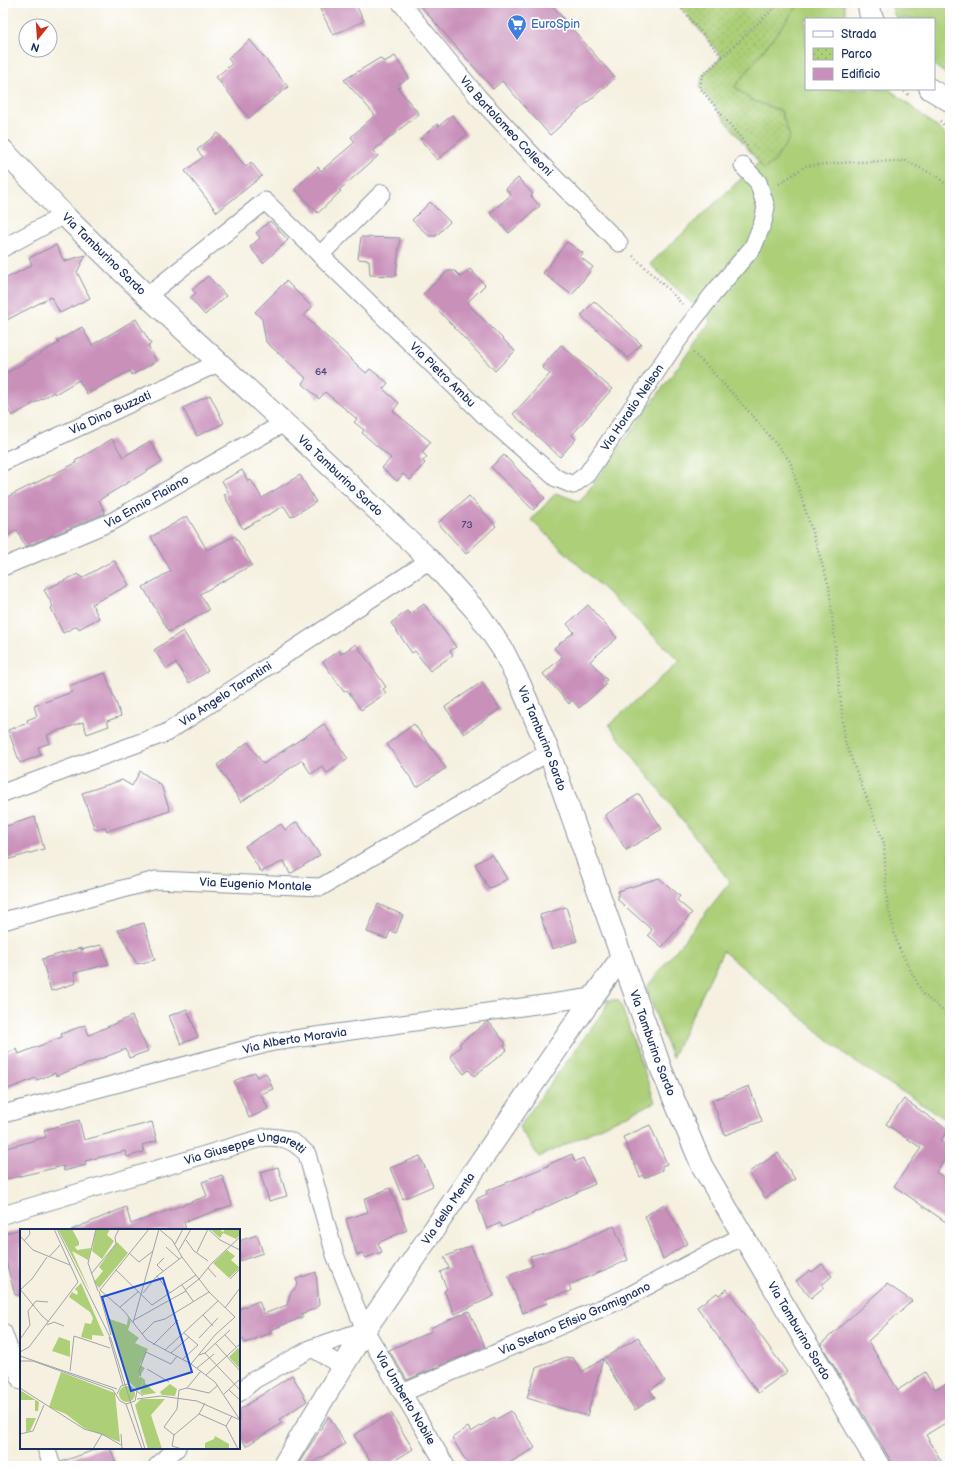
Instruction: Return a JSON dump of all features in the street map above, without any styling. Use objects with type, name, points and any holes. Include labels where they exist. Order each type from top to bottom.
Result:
[{"type":"street","name":"Via Bartolomeo Colleoni","points":[[401,3],[478,97],[538,161],[619,242]]},
{"type":"street","points":[[868,3],[872,18]]},
{"type":"street","points":[[932,90],[950,100]]},
{"type":"street","name":"Via Tamburino Sardo","points":[[3,150],[64,215],[147,296],[284,422],[430,560],[478,614],[503,650],[521,686],[549,752],[662,1070],[702,1166],[879,1466]]},
{"type":"street","name":"Via Horatio Nelson","points":[[573,485],[587,474],[691,322],[753,247],[763,222],[766,207],[758,182],[743,166]]},
{"type":"street","points":[[320,255],[382,193]]},
{"type":"street","name":"Via Pietro Ambu","points":[[147,296],[265,201],[483,414],[556,478],[573,485]]},
{"type":"street","points":[[3,248],[64,215]]},
{"type":"street","name":"Via Dino Buzzati","points":[[3,462],[218,362]]},
{"type":"street","name":"Via Ennio Flaiano","points":[[3,567],[113,521],[284,422]]},
{"type":"street","name":"Via Angelo Tarantini","points":[[3,793],[166,733],[430,560]]},
{"type":"street","name":"Via Eugenio Montale","points":[[3,921],[156,880],[321,887],[549,752]]},
{"type":"street","name":"Via della Menta","points":[[283,1466],[365,1330],[593,997],[622,958]]},
{"type":"street","name":"Via Alberto Moravia","points":[[3,1114],[273,1042],[593,997]]},
{"type":"street","name":"Via Giuseppe Ungaretti","points":[[3,1215],[265,1137],[280,1137],[296,1143],[307,1154],[335,1255],[365,1330]]},
{"type":"street","name":"Via Stefano Efisio Gramignano","points":[[402,1393],[623,1299],[744,1235]]},
{"type":"street","points":[[240,1392],[254,1380],[312,1348],[365,1330]]},
{"type":"street","name":"Via Umberto Nobile","points":[[365,1330],[446,1466]]},
{"type":"street","points":[[3,1332],[20,1378]]},
{"type":"street","points":[[312,1348],[342,1367]]},
{"type":"street","points":[[46,1449],[52,1466]]},
{"type":"street","points":[[157,1466],[176,1449]]},
{"type":"path","points":[[676,3],[722,57]]},
{"type":"path","points":[[743,166],[754,156],[700,88],[702,76],[779,3]]},
{"type":"path","points":[[762,196],[806,166],[853,162],[906,161],[938,177],[950,189]]},
{"type":"path","points":[[619,242],[670,291],[691,322]]},
{"type":"path","points":[[678,340],[705,364],[752,415],[790,461],[829,586],[845,742],[884,843],[887,904],[898,946],[923,994],[950,1017]]},
{"type":"green space","points":[[677,3],[800,3],[735,87],[751,100],[781,111],[790,137],[775,161],[764,169],[700,88],[702,76],[722,57]]},
{"type":"green space","points":[[800,3],[844,3],[847,18],[805,18],[805,90],[890,90],[943,132],[950,143],[950,1122],[852,1060],[723,951],[672,1058],[646,988],[730,882],[609,725],[680,661],[531,520],[556,493],[580,502],[711,321],[650,264],[759,162],[764,169],[781,111],[751,100],[734,87]]},
{"type":"green space","points":[[891,3],[950,3],[950,77],[935,66],[935,18],[896,18]]},
{"type":"green space","points":[[608,1000],[618,1000],[622,1008],[655,1102],[539,1157],[519,1127],[605,1009]]},
{"type":"building","points":[[317,3],[355,3],[364,21],[333,35]]},
{"type":"building","name":"EuroSpin","points":[[418,3],[550,3],[615,78],[550,135],[502,81],[493,89]]},
{"type":"building","points":[[250,40],[288,87],[249,118],[216,77],[232,64],[228,58]]},
{"type":"building","points":[[395,56],[409,78],[399,84],[400,87],[398,88],[419,114],[373,151],[378,156],[339,190],[341,191],[318,213],[295,189],[318,167],[321,171],[355,142],[351,137],[375,115],[344,80],[380,58],[384,62]]},
{"type":"building","points":[[452,115],[467,134],[437,160],[420,139],[437,124],[439,126]]},
{"type":"building","points":[[218,133],[246,167],[251,162],[262,176],[217,212],[185,171],[203,157],[197,150]]},
{"type":"building","points":[[518,178],[533,194],[531,196],[540,206],[509,233],[490,213],[511,195],[506,189]]},
{"type":"building","points":[[430,202],[450,222],[436,236],[429,236],[412,220]]},
{"type":"building","points":[[270,221],[288,240],[263,263],[250,247],[260,238],[256,233]]},
{"type":"building","points":[[361,237],[400,238],[396,276],[370,275],[369,260],[358,259]]},
{"type":"building","points":[[567,242],[583,253],[580,257],[593,267],[572,295],[543,273]]},
{"type":"building","points":[[56,245],[64,261],[86,255],[77,272],[90,298],[60,313],[51,297],[3,322],[3,280],[32,265],[29,258]]},
{"type":"building","points":[[470,269],[485,285],[467,303],[515,351],[495,371],[423,294],[448,271],[455,271],[461,277]]},
{"type":"building","points":[[208,276],[226,296],[205,315],[190,298],[196,293],[192,290]]},
{"type":"building","points":[[286,281],[312,307],[304,316],[366,373],[370,369],[388,383],[383,389],[399,403],[393,411],[431,442],[422,452],[427,457],[423,461],[425,463],[410,480],[403,474],[397,481],[382,468],[391,458],[362,433],[364,430],[354,422],[357,419],[325,392],[319,399],[302,383],[306,378],[266,342],[262,319],[255,312]]},
{"type":"building","points":[[594,301],[641,344],[628,358],[581,316]]},
{"type":"building","points":[[136,319],[151,344],[148,346],[157,361],[132,375],[130,371],[87,394],[79,380],[55,394],[54,392],[12,416],[3,400],[3,375],[59,343],[57,341],[82,327],[92,345]]},
{"type":"building","points":[[561,345],[612,389],[572,435],[576,439],[560,457],[513,414],[550,374],[542,367]]},
{"type":"building","points":[[210,395],[224,423],[197,436],[183,408]]},
{"type":"building","points":[[112,439],[123,457],[150,441],[162,462],[99,500],[105,513],[25,547],[17,530],[3,538],[3,499],[76,463],[75,461]]},
{"type":"building","points":[[504,455],[545,498],[533,510],[491,467]]},
{"type":"building","points":[[242,470],[248,481],[251,480],[262,498],[300,475],[316,502],[291,517],[284,506],[243,529],[224,495],[229,493],[222,481]]},
{"type":"building","points":[[469,496],[496,526],[466,554],[438,523]]},
{"type":"building","points":[[187,516],[207,550],[235,536],[252,565],[200,594],[209,610],[169,632],[143,587],[171,571],[151,537]]},
{"type":"building","points":[[114,560],[129,585],[92,604],[99,618],[79,629],[77,626],[63,633],[51,608],[53,606],[44,590],[78,574],[82,578]]},
{"type":"building","points":[[424,604],[456,647],[450,651],[453,655],[430,671],[415,651],[412,653],[391,623],[407,611],[410,614]]},
{"type":"building","points":[[588,605],[617,638],[590,661],[607,680],[604,682],[606,685],[579,708],[572,700],[569,704],[543,674],[562,657],[554,648],[574,632],[567,624]]},
{"type":"building","points":[[183,631],[208,671],[189,683],[176,663],[167,669],[154,650]]},
{"type":"building","points":[[356,644],[386,687],[383,689],[386,693],[361,710],[347,690],[344,692],[323,662],[339,650],[341,654]]},
{"type":"building","points":[[105,673],[121,716],[107,721],[109,726],[87,734],[83,722],[47,735],[50,743],[38,747],[41,755],[20,763],[8,730],[28,723],[27,720],[37,716],[34,706],[72,692],[69,686]]},
{"type":"building","points":[[482,682],[500,709],[464,734],[445,707]]},
{"type":"building","points":[[324,724],[348,759],[327,773],[322,766],[311,774],[302,760],[241,802],[217,765],[248,742],[263,764]]},
{"type":"building","points":[[414,724],[446,768],[417,787],[387,744]]},
{"type":"building","points":[[140,771],[161,785],[170,811],[107,831],[105,827],[95,830],[82,793],[122,780],[132,786]]},
{"type":"building","points":[[639,794],[662,829],[626,850],[605,815]]},
{"type":"building","points":[[35,817],[44,849],[3,861],[3,827]]},
{"type":"building","points":[[297,822],[320,855],[290,874],[284,861],[261,872],[245,846],[281,824],[285,830]]},
{"type":"building","points":[[492,854],[507,879],[489,889],[475,864]]},
{"type":"building","points":[[659,878],[680,896],[677,900],[692,913],[662,947],[648,935],[652,930],[618,900],[618,891]]},
{"type":"building","points":[[378,904],[403,915],[396,933],[390,931],[387,939],[367,932]]},
{"type":"building","points":[[566,907],[577,941],[552,949],[540,915]]},
{"type":"building","points":[[144,923],[155,960],[137,964],[118,930]]},
{"type":"building","points":[[101,945],[109,964],[74,973],[76,983],[51,991],[42,959],[81,948],[81,950]]},
{"type":"building","points":[[187,1009],[198,1037],[181,1044],[169,1016]]},
{"type":"building","points":[[132,1016],[148,1051],[129,1058],[126,1049],[56,1076],[55,1073],[37,1080],[36,1078],[3,1091],[3,1054],[17,1049],[19,1054],[62,1037],[61,1034],[85,1025],[89,1035]]},
{"type":"building","points":[[489,1022],[506,1044],[504,1046],[507,1050],[474,1076],[469,1070],[464,1074],[450,1056],[461,1046],[459,1044]]},
{"type":"building","points":[[255,1072],[257,1077],[266,1073],[273,1089],[261,1094],[268,1109],[249,1118],[234,1081]]},
{"type":"building","points":[[749,1086],[762,1121],[725,1135],[712,1100]]},
{"type":"building","points":[[904,1099],[948,1130],[940,1141],[950,1147],[950,1152],[936,1172],[950,1182],[950,1225],[894,1186],[921,1148],[886,1124]]},
{"type":"building","points":[[79,1120],[84,1140],[152,1122],[157,1141],[142,1145],[144,1152],[127,1157],[125,1151],[85,1161],[86,1165],[64,1171],[63,1166],[3,1180],[3,1149],[46,1137],[44,1130]]},
{"type":"building","points":[[650,1125],[667,1164],[662,1166],[662,1170],[644,1178],[643,1175],[640,1177],[623,1137]]},
{"type":"building","points":[[778,1153],[795,1179],[765,1198],[749,1172]]},
{"type":"building","points":[[572,1154],[575,1162],[583,1158],[595,1184],[533,1214],[502,1227],[500,1223],[487,1229],[476,1199],[487,1194],[486,1191],[548,1166],[547,1165]]},
{"type":"building","points":[[420,1156],[433,1186],[403,1199],[390,1168]]},
{"type":"building","points":[[278,1167],[287,1196],[269,1201],[260,1172]]},
{"type":"building","points":[[222,1175],[232,1205],[184,1222],[186,1229],[73,1229],[126,1207],[131,1224],[207,1196],[202,1182]]},
{"type":"building","points":[[390,1188],[407,1230],[378,1243],[382,1252],[365,1258],[363,1253],[357,1255],[346,1219],[368,1212],[364,1199]]},
{"type":"building","points":[[664,1204],[688,1243],[663,1259],[645,1216]]},
{"type":"building","points":[[614,1226],[628,1260],[569,1285],[571,1291],[545,1299],[547,1303],[523,1313],[508,1276],[533,1266],[530,1256],[567,1246]]},
{"type":"building","points":[[20,1229],[20,1295],[15,1295],[3,1250],[3,1234]]},
{"type":"building","points":[[257,1235],[263,1253],[240,1261],[240,1241]]},
{"type":"building","points":[[471,1246],[494,1296],[455,1314],[444,1291],[447,1289],[440,1272],[449,1268],[444,1257]]},
{"type":"building","points":[[822,1264],[832,1276],[822,1285],[824,1287],[811,1298],[796,1281],[810,1270],[812,1272]]},
{"type":"building","points":[[316,1272],[319,1305],[314,1309],[301,1314],[303,1317],[270,1330],[271,1333],[245,1343],[243,1339],[240,1340],[240,1309],[259,1301],[264,1314],[287,1305],[290,1294],[298,1284],[296,1279]]},
{"type":"building","points":[[887,1284],[912,1301],[868,1341],[898,1390],[925,1372],[935,1389],[950,1382],[950,1420],[926,1435],[944,1466],[894,1466],[821,1344]]},
{"type":"building","points":[[727,1289],[787,1372],[758,1393],[697,1307],[717,1293],[719,1295]]},
{"type":"building","points":[[469,1311],[485,1346],[407,1380],[389,1350],[432,1331],[430,1328]]},
{"type":"building","points":[[638,1337],[665,1381],[650,1390],[655,1397],[635,1410],[603,1359],[587,1416],[527,1398],[536,1368],[566,1357],[573,1358],[582,1372]]},
{"type":"building","points":[[292,1375],[307,1401],[279,1420],[282,1423],[246,1446],[240,1437],[240,1409]]},
{"type":"building","points":[[511,1411],[535,1448],[504,1466],[469,1466],[452,1438],[468,1427],[471,1432],[494,1418],[495,1420]]},
{"type":"building","points":[[391,1413],[413,1449],[386,1466],[373,1466],[354,1435]]},
{"type":"building","points":[[329,1416],[345,1444],[306,1466],[297,1466]]},
{"type":"building","points":[[97,1449],[110,1449],[117,1466],[62,1466],[61,1462]]},
{"type":"place","name":"EuroSpin","points":[[517,41]]}]
